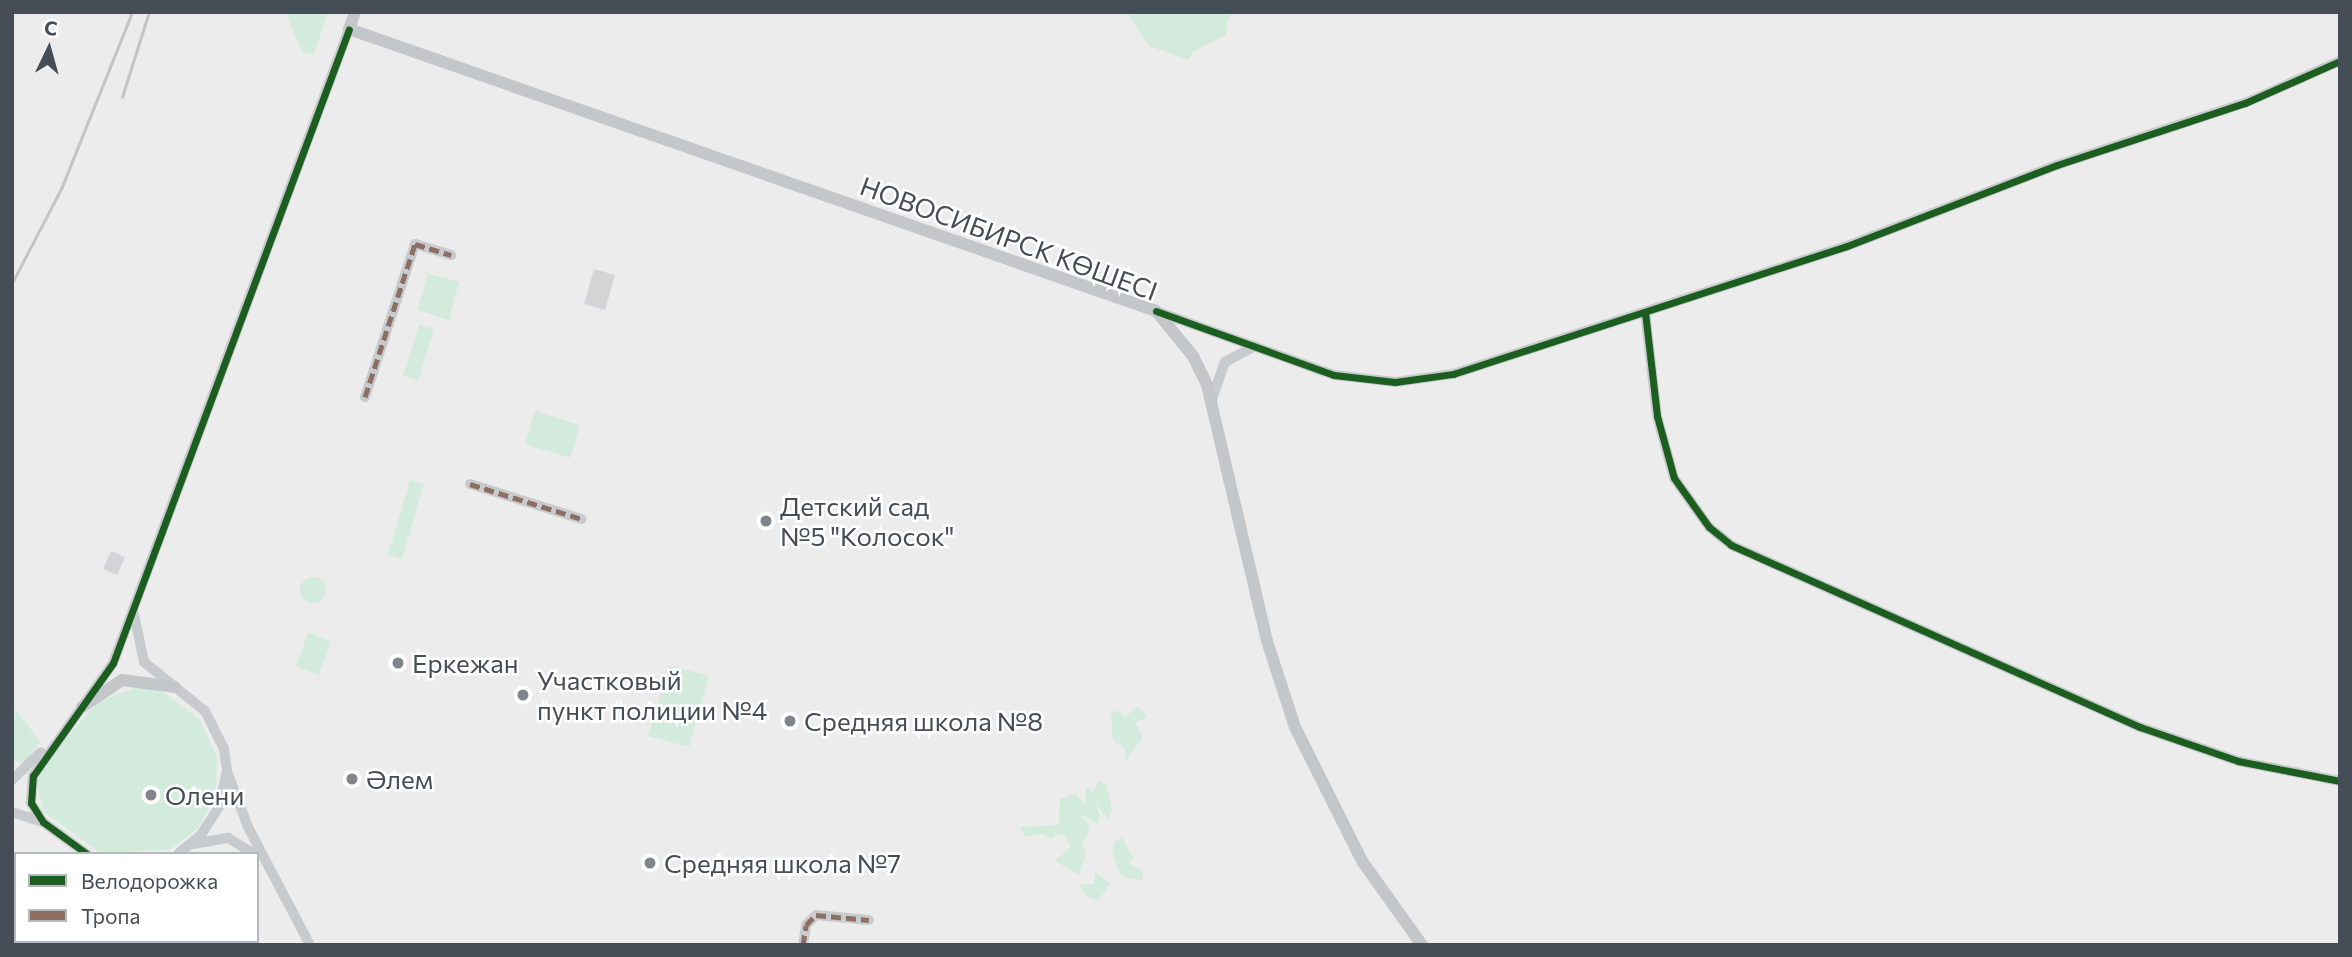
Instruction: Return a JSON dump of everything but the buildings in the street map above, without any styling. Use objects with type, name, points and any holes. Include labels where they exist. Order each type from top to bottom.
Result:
[{"type":"main road","points":[[349,29],[355,12]]},
{"type":"main road","name":"НОВОСИБИРСК КӨШЕСІ","points":[[349,29],[1156,311],[1193,356],[1212,400],[1267,641],[1296,727],[1362,861],[1422,945]]},
{"type":"main road","points":[[82,707],[122,680],[175,687]]},
{"type":"street","points":[[12,780],[82,707],[113,663],[134,613],[349,29]]},
{"type":"street","points":[[1156,311],[1334,375],[1413,381],[1473,368],[1645,312],[2245,103],[2340,61]]},
{"type":"street","points":[[365,397],[415,244],[451,255]]},
{"type":"street","points":[[1645,312],[1660,434],[1674,478],[1709,527],[1731,545],[2140,727],[2238,761],[2340,781]]},
{"type":"street","points":[[1212,400],[1225,362],[1255,346]]},
{"type":"street","points":[[470,484],[582,519]]},
{"type":"street","points":[[134,613],[144,662],[213,721],[227,771],[267,866],[310,945]]},
{"type":"street","points":[[43,822],[31,803],[30,786],[54,739]]},
{"type":"street","points":[[181,852],[190,846],[215,817],[227,771]]},
{"type":"street","points":[[12,812],[43,822],[84,852]]},
{"type":"street","points":[[190,846],[228,838],[251,852]]},
{"type":"street","points":[[259,858],[267,866]]},
{"type":"street","points":[[803,945],[806,925],[816,915],[869,920]]},
{"type":"green space","points":[[285,12],[328,12],[314,54],[302,52]]},
{"type":"green space","points":[[1126,12],[1235,12],[1227,20],[1226,35],[1192,52],[1189,60],[1149,46]]},
{"type":"green space","points":[[428,274],[459,282],[449,320],[417,310]]},
{"type":"green space","points":[[419,325],[434,329],[418,381],[403,376]]},
{"type":"green space","points":[[535,411],[580,425],[570,458],[525,444]]},
{"type":"green space","points":[[410,480],[424,484],[402,559],[388,555]]},
{"type":"green space","points":[[313,577],[322,581],[326,590],[322,599],[313,603],[304,599],[300,590],[304,581]]},
{"type":"green space","points":[[308,633],[331,641],[319,675],[296,666]]},
{"type":"green space","points":[[669,665],[709,676],[689,747],[648,736]]},
{"type":"green space","points":[[137,687],[161,690],[201,721],[217,758],[216,793],[198,828],[171,849],[99,852],[44,812],[36,783],[52,754],[98,702]]},
{"type":"green space","points":[[1138,706],[1147,718],[1135,722],[1143,738],[1125,761],[1125,749],[1113,740],[1111,715],[1118,710],[1125,717]]},
{"type":"green space","points":[[15,708],[40,742],[24,762],[12,761]]},
{"type":"green space","points":[[1098,781],[1106,784],[1112,810],[1108,819],[1095,803],[1100,816],[1097,824],[1081,814],[1091,829],[1081,844],[1086,852],[1079,875],[1055,861],[1071,847],[1065,837],[1058,834],[1051,839],[1041,833],[1025,837],[1020,827],[1059,825],[1060,799],[1075,794],[1086,804],[1086,786],[1093,792]]},
{"type":"green space","points":[[1122,837],[1133,858],[1129,863],[1143,871],[1142,881],[1121,876],[1112,853],[1114,842]]},
{"type":"green space","points":[[1095,871],[1110,884],[1099,900],[1086,896],[1080,885],[1094,884]]},
{"type":"railway","points":[[12,283],[61,189],[132,12]]},
{"type":"railway","points":[[122,97],[149,12]]},
{"type":"marked path","points":[[365,397],[415,244],[451,255]]},
{"type":"marked path","points":[[470,484],[582,519]]},
{"type":"marked path","points":[[803,945],[806,925],[816,915],[869,920]]},
{"type":"cycle path","points":[[84,852],[43,822],[31,803],[33,776],[113,663],[349,29]]},
{"type":"cycle path","points":[[1156,311],[1334,375],[1395,382],[1453,374],[1847,246],[2057,165],[2245,103],[2340,61]]},
{"type":"cycle path","points":[[1645,312],[1657,416],[1674,478],[1709,527],[1731,545],[2140,727],[2238,761],[2340,781]]},
{"type":"place","name":"Детский сад №5 \"Колосок\"","points":[[766,521]]},
{"type":"place","name":"Еркежан","points":[[398,663]]},
{"type":"place","name":"Участковый пункт полиции №4","points":[[523,695]]},
{"type":"place","name":"Средняя школа №8","points":[[790,721]]},
{"type":"place","name":"Әлем","points":[[352,779]]},
{"type":"place","name":"Олени","points":[[151,795]]},
{"type":"place","name":"Средняя школа №7","points":[[650,863]]}]
